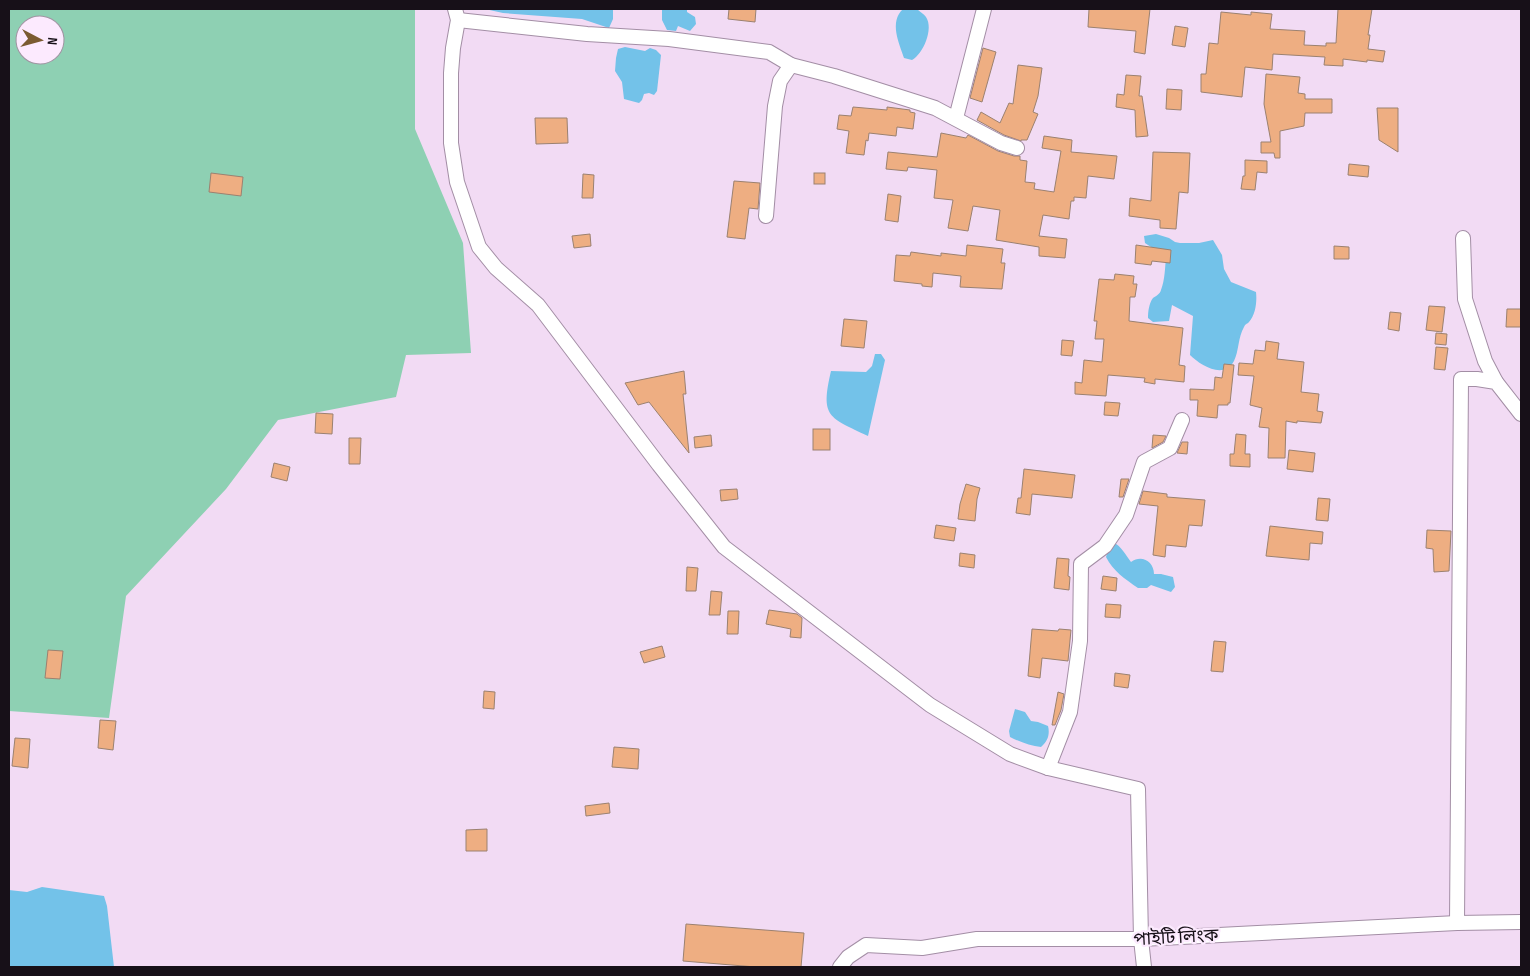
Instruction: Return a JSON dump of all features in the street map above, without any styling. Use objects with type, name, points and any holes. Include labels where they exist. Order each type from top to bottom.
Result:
[{"type":"street","points":[[956,118],[984,9]]},
{"type":"street","points":[[1017,148],[1001,143],[935,108],[834,76],[791,65],[769,52],[669,39],[587,34],[457,15],[451,73],[452,143],[457,182],[479,247],[496,268],[538,305],[658,465],[724,547],[930,705],[1010,754],[1048,768],[1138,789],[1141,939],[1144,967]]},
{"type":"street","points":[[766,216],[775,106],[780,81],[791,65]]},
{"type":"street","points":[[1463,238],[1465,299],[1485,361],[1496,382],[1521,414]]},
{"type":"street","points":[[1457,923],[1462,379],[1496,382]]},
{"type":"street","points":[[1048,768],[1070,712],[1080,641],[1081,564],[1106,546],[1126,515],[1144,462],[1170,448],[1182,420]]},
{"type":"street","name":"পাইটি লিংক","points":[[840,967],[848,957],[866,945],[922,948],[977,939],[1141,939],[1457,923],[1521,922]]},
{"type":"green space","points":[[9,9],[415,9],[415,129],[463,243],[471,353],[406,355],[396,397],[278,420],[226,489],[126,596],[109,718],[9,711]]},
{"type":"water","points":[[485,9],[613,9],[613,19],[609,28],[582,19],[503,13]]},
{"type":"water","points":[[661,9],[687,9],[687,12],[695,17],[696,24],[690,31],[678,26],[676,31],[667,30],[662,20]]},
{"type":"water","points":[[903,9],[917,9],[925,16],[928,22],[929,28],[926,41],[920,52],[912,60],[904,58],[896,33],[897,20]]},
{"type":"water","points":[[625,47],[645,51],[650,48],[656,50],[661,55],[657,91],[654,95],[644,94],[639,103],[624,99],[622,82],[615,71],[618,49]]},
{"type":"water","points":[[1156,234],[1180,243],[1199,243],[1213,240],[1222,255],[1224,269],[1231,282],[1256,292],[1255,311],[1242,331],[1237,353],[1230,367],[1218,370],[1212,369],[1190,355],[1193,316],[1172,305],[1169,321],[1153,322],[1148,318],[1151,302],[1160,291],[1165,274],[1166,257],[1145,243],[1144,236]]},
{"type":"water","points":[[875,354],[881,354],[885,360],[868,436],[836,419],[828,407],[827,398],[831,371],[866,372],[872,366]]},
{"type":"water","points":[[1113,542],[1121,548],[1131,562],[1139,559],[1147,560],[1152,566],[1154,574],[1173,577],[1175,587],[1171,592],[1151,585],[1147,588],[1138,588],[1128,581],[1116,571],[1106,557]]},
{"type":"water","points":[[1015,709],[1025,712],[1031,721],[1048,726],[1048,737],[1041,747],[1026,744],[1010,737],[1009,731]]},
{"type":"water","points":[[42,887],[104,896],[107,906],[114,967],[9,967],[9,890],[27,892]]},
{"type":"building","points":[[729,9],[756,9],[755,22],[728,19]]},
{"type":"building","points":[[1089,9],[1150,9],[1145,54],[1134,52],[1136,31],[1088,27]]},
{"type":"building","points":[[1338,9],[1372,9],[1368,49],[1385,51],[1383,62],[1343,59],[1343,66],[1324,65],[1325,57],[1273,54],[1272,70],[1245,67],[1242,97],[1201,92],[1201,74],[1206,74],[1209,43],[1218,44],[1221,12],[1251,15],[1251,12],[1272,14],[1270,29],[1305,31],[1304,45],[1326,46],[1326,43],[1336,43]]},
{"type":"building","points":[[1175,26],[1188,28],[1185,47],[1172,45]]},
{"type":"building","points":[[983,48],[996,52],[982,102],[970,98]]},
{"type":"building","points":[[1018,65],[1042,68],[1038,96],[1033,112],[1038,114],[1027,140],[1021,141],[1004,135],[977,120],[981,112],[1000,123],[1009,103],[1013,104]]},
{"type":"building","points":[[1266,74],[1300,77],[1298,93],[1305,94],[1305,99],[1332,99],[1332,113],[1305,113],[1304,126],[1280,131],[1280,158],[1275,158],[1274,153],[1261,153],[1261,142],[1271,142],[1264,104]]},
{"type":"building","points":[[1126,75],[1141,76],[1139,96],[1142,96],[1148,136],[1136,137],[1135,110],[1116,107],[1117,94],[1124,95]]},
{"type":"building","points":[[1167,89],[1182,90],[1181,110],[1166,109]]},
{"type":"building","points":[[853,107],[887,110],[887,107],[910,110],[910,112],[915,113],[913,129],[897,127],[896,136],[869,133],[864,155],[846,153],[849,131],[837,129],[839,115],[851,116]]},
{"type":"building","points":[[1377,108],[1398,108],[1398,152],[1379,140]]},
{"type":"building","points":[[535,118],[567,118],[568,143],[536,144]]},
{"type":"building","points":[[941,133],[966,138],[968,135],[998,151],[1020,156],[1020,160],[1027,161],[1025,182],[1035,183],[1034,189],[1054,192],[1061,151],[1042,148],[1044,136],[1072,140],[1071,152],[1117,156],[1114,179],[1088,176],[1086,198],[1074,197],[1074,201],[1071,201],[1069,219],[1043,215],[1039,236],[1067,239],[1065,258],[1039,256],[1039,247],[996,240],[1000,210],[973,206],[968,231],[948,228],[953,200],[934,198],[937,170],[908,167],[907,171],[886,169],[888,152],[937,157]]},
{"type":"building","points":[[1153,152],[1190,153],[1188,193],[1179,192],[1176,229],[1160,228],[1160,220],[1129,216],[1130,198],[1151,201]]},
{"type":"building","points":[[1245,160],[1267,161],[1267,173],[1257,172],[1255,190],[1241,189],[1243,176],[1245,176]]},
{"type":"building","points":[[1349,164],[1369,166],[1368,177],[1348,175]]},
{"type":"building","points":[[211,173],[243,177],[241,196],[209,192]]},
{"type":"building","points":[[814,173],[825,173],[825,184],[814,184]]},
{"type":"building","points":[[583,174],[594,175],[593,198],[582,198]]},
{"type":"building","points":[[734,181],[760,183],[758,209],[749,208],[745,239],[727,237]]},
{"type":"building","points":[[888,194],[901,196],[898,222],[885,220]]},
{"type":"building","points":[[590,234],[591,246],[574,248],[572,236]]},
{"type":"building","points":[[967,245],[1003,249],[1001,263],[1005,263],[1002,289],[960,287],[961,276],[933,273],[932,287],[894,281],[896,255],[910,256],[911,252],[941,256],[941,253],[966,256]]},
{"type":"building","points":[[1136,245],[1171,250],[1170,263],[1152,261],[1151,265],[1135,263]]},
{"type":"building","points":[[1334,246],[1349,247],[1349,259],[1334,259]]},
{"type":"building","points":[[1115,274],[1134,276],[1133,284],[1137,284],[1135,297],[1130,297],[1129,321],[1183,328],[1179,365],[1185,366],[1184,382],[1155,379],[1155,384],[1144,382],[1145,378],[1108,375],[1106,396],[1075,394],[1075,382],[1082,383],[1084,360],[1102,362],[1104,339],[1095,339],[1097,321],[1094,321],[1099,279],[1114,280]]},
{"type":"building","points":[[1429,306],[1445,307],[1442,332],[1426,330]]},
{"type":"building","points":[[1507,309],[1521,309],[1521,327],[1506,327]]},
{"type":"building","points":[[1390,312],[1401,313],[1399,331],[1388,329]]},
{"type":"building","points":[[844,319],[867,321],[864,348],[841,346]]},
{"type":"building","points":[[1436,333],[1447,334],[1446,345],[1435,344]]},
{"type":"building","points":[[1062,340],[1074,341],[1072,356],[1061,355]]},
{"type":"building","points":[[1266,341],[1279,343],[1277,359],[1304,362],[1301,392],[1319,394],[1317,411],[1323,412],[1321,423],[1286,421],[1285,458],[1268,458],[1269,428],[1259,427],[1262,408],[1250,405],[1254,376],[1238,375],[1239,363],[1253,364],[1255,350],[1265,351]]},
{"type":"building","points":[[1436,347],[1448,348],[1445,370],[1434,369]]},
{"type":"building","points":[[1224,364],[1234,365],[1230,403],[1228,405],[1218,405],[1217,418],[1197,416],[1198,400],[1190,400],[1190,389],[1214,390],[1215,377],[1222,378]]},
{"type":"building","points":[[684,371],[686,394],[683,394],[689,453],[649,402],[638,405],[625,383]]},
{"type":"building","points":[[1105,402],[1120,403],[1118,416],[1104,415]]},
{"type":"building","points":[[316,413],[333,414],[332,434],[315,433]]},
{"type":"building","points":[[813,429],[830,429],[830,450],[813,450]]},
{"type":"building","points":[[1236,434],[1246,435],[1245,454],[1250,454],[1250,467],[1230,466],[1230,454],[1234,454]]},
{"type":"building","points":[[711,435],[712,446],[695,448],[694,437]]},
{"type":"building","points":[[1153,435],[1166,436],[1163,442],[1152,448]]},
{"type":"building","points":[[349,438],[361,438],[360,464],[349,464]]},
{"type":"building","points":[[1182,442],[1188,442],[1187,454],[1177,453]]},
{"type":"building","points":[[1289,450],[1315,453],[1313,472],[1287,469]]},
{"type":"building","points":[[274,463],[290,467],[287,481],[271,477]]},
{"type":"building","points":[[1024,469],[1075,475],[1072,498],[1032,494],[1030,515],[1016,513],[1018,498],[1021,498]]},
{"type":"building","points":[[1121,479],[1129,479],[1123,497],[1119,497]]},
{"type":"building","points":[[966,484],[980,488],[975,521],[958,519]]},
{"type":"building","points":[[737,489],[738,499],[721,501],[720,490]]},
{"type":"building","points":[[1143,491],[1167,494],[1167,497],[1205,500],[1202,526],[1189,525],[1186,547],[1166,545],[1165,557],[1153,555],[1158,506],[1139,504]]},
{"type":"building","points":[[1318,498],[1330,499],[1328,521],[1316,520]]},
{"type":"building","points":[[936,525],[956,528],[954,541],[934,538]]},
{"type":"building","points":[[1270,526],[1323,532],[1322,544],[1310,543],[1309,560],[1266,556]]},
{"type":"building","points":[[1427,530],[1451,531],[1449,571],[1434,572],[1433,549],[1426,548]]},
{"type":"building","points":[[960,553],[975,555],[974,568],[959,566]]},
{"type":"building","points":[[1057,558],[1069,559],[1069,590],[1054,588]]},
{"type":"building","points":[[687,567],[698,568],[696,591],[686,591]]},
{"type":"building","points":[[1103,576],[1117,578],[1116,591],[1101,589]]},
{"type":"building","points":[[711,591],[722,592],[720,615],[709,615]]},
{"type":"building","points":[[1106,604],[1121,605],[1120,618],[1105,617]]},
{"type":"building","points":[[769,610],[797,614],[802,618],[801,638],[790,637],[791,629],[766,624]]},
{"type":"building","points":[[728,611],[739,611],[738,634],[727,634]]},
{"type":"building","points":[[1032,629],[1071,630],[1068,661],[1042,658],[1040,678],[1028,676]]},
{"type":"building","points":[[1214,641],[1226,642],[1223,672],[1211,671]]},
{"type":"building","points":[[662,646],[665,657],[644,663],[640,652]]},
{"type":"building","points":[[48,650],[63,651],[60,679],[45,678]]},
{"type":"building","points":[[1115,673],[1130,675],[1128,688],[1114,686]]},
{"type":"building","points":[[484,691],[495,692],[494,709],[483,708]]},
{"type":"building","points":[[1058,692],[1064,694],[1061,710],[1055,725],[1052,725]]},
{"type":"building","points":[[100,720],[116,721],[113,750],[98,748]]},
{"type":"building","points":[[15,738],[30,739],[28,768],[12,766]]},
{"type":"building","points":[[614,747],[639,749],[638,769],[612,767]]},
{"type":"building","points":[[609,803],[610,813],[586,816],[585,806]]},
{"type":"building","points":[[487,829],[487,851],[466,851],[466,830]]},
{"type":"building","points":[[686,924],[804,933],[801,967],[756,967],[683,961]]}]
